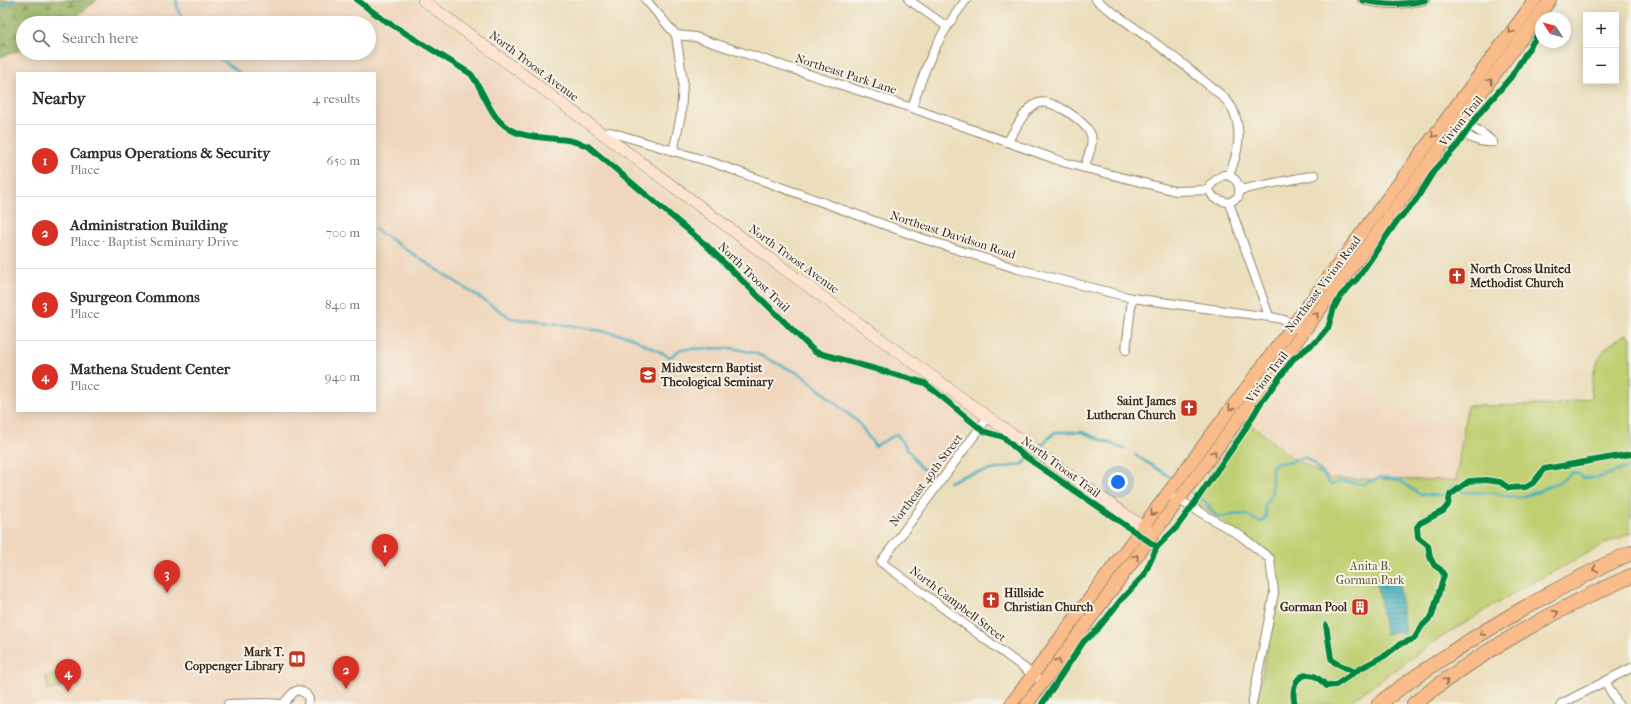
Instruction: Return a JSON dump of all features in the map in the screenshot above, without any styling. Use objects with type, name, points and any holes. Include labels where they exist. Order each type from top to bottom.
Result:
[{"type":"highway","points":[[1379,704],[1406,682],[1523,608],[1590,572],[1631,553]]},
{"type":"highway","points":[[1414,704],[1482,656],[1542,621],[1631,576]]},
{"type":"main road","name":"Northeast Vivion Road","points":[[1011,704],[1535,0]]},
{"type":"main road","name":"Northeast Vivion Road","points":[[1027,704],[1550,0]]},
{"type":"main road","points":[[1411,166],[1413,185]]},
{"type":"street","name":"North Troost Avenue","points":[[423,0],[602,134],[988,417],[1153,534]]},
{"type":"street","points":[[647,0],[676,35],[683,82],[681,115],[673,152]]},
{"type":"street","points":[[909,0],[946,26]]},
{"type":"street","points":[[912,108],[931,55],[946,26],[966,0]]},
{"type":"street","points":[[1096,0],[1194,73],[1230,104],[1236,118],[1239,138],[1236,158],[1229,175]]},
{"type":"street","points":[[1362,0],[1388,5],[1403,5],[1425,0]]},
{"type":"street","name":"Northeast Park Lane","points":[[676,35],[695,37],[912,108],[1084,168],[1175,191],[1209,190]]},
{"type":"street","points":[[1008,141],[1032,107],[1042,102],[1052,103],[1080,121],[1087,128],[1091,136],[1092,142],[1084,168]]},
{"type":"street","points":[[1448,116],[1458,124]]},
{"type":"street","name":"Northeast Davidson Road","points":[[602,134],[610,132],[714,163],[969,255],[1018,269],[1132,298],[1269,316],[1293,325],[1303,332]]},
{"type":"street","points":[[1223,175],[1229,175],[1236,180],[1240,190],[1238,197],[1228,203],[1214,198],[1209,190],[1211,184],[1223,175]]},
{"type":"street","points":[[1240,190],[1315,175]]},
{"type":"street","points":[[1228,203],[1269,316]]},
{"type":"street","points":[[1126,350],[1132,298]]},
{"type":"street","name":"Northeast 49th Street","points":[[898,539],[988,417]]},
{"type":"street","points":[[1168,493],[1241,536],[1270,559],[1274,593],[1252,704]]},
{"type":"street","name":"North Campbell Street","points":[[898,539],[881,562],[1043,682]]},
{"type":"street","points":[[1561,704],[1631,668]]},
{"type":"street","points":[[1605,681],[1618,704]]},
{"type":"street","points":[[228,704],[282,704],[298,690],[306,694],[309,699],[308,704]]},
{"type":"shaded area","name":"Midwestern Baptist Theological Seminary","points":[[0,0],[410,0],[564,114],[673,202],[977,415],[870,546],[814,506],[710,656],[768,704],[0,704]]},
{"type":"shaded area","points":[[1297,347],[1388,405],[1414,418],[1460,425],[1456,480],[1332,479],[1290,456],[1244,418]]},
{"type":"green space","points":[[0,0],[97,0],[77,16],[16,16],[16,51],[0,57]]},
{"type":"green space","name":"Anita B. Gorman Park","points":[[1626,334],[1631,337],[1631,533],[1603,545],[1512,594],[1431,644],[1347,704],[1256,704],[1272,625],[1268,622],[1274,593],[1270,559],[1224,522],[1191,499],[1249,423],[1290,456],[1331,479],[1456,480],[1467,406],[1553,405],[1591,398],[1592,379],[1596,365],[1602,353],[1608,346]]},
{"type":"green space","points":[[63,673],[65,687],[48,690],[46,676]]},
{"type":"water","points":[[1398,577],[1405,632],[1385,634],[1377,580]]},
{"type":"waterway","points":[[0,8],[15,0]]},
{"type":"waterway","points":[[176,0],[178,10],[182,16]]},
{"type":"waterway","points":[[222,60],[239,72]]},
{"type":"waterway","points":[[376,230],[511,318],[580,327],[628,336],[670,357],[681,349],[731,348],[755,353],[802,375],[858,422],[875,446],[897,434],[920,467],[936,476]]},
{"type":"waterway","points":[[1038,448],[1055,432],[1082,432],[1124,449]]},
{"type":"waterway","points":[[949,482],[966,475],[1023,464],[1033,454]]},
{"type":"waterway","points":[[1135,455],[1172,478]]},
{"type":"waterway","points":[[1191,492],[1207,503],[1212,512],[1219,517],[1243,514],[1261,522],[1266,517],[1265,505],[1272,493],[1272,467],[1277,462],[1287,463],[1304,457],[1315,464],[1331,485],[1340,481],[1364,484],[1381,477],[1399,480],[1419,494],[1440,496],[1445,494],[1453,486],[1459,486],[1463,492],[1494,493],[1516,498],[1535,493],[1563,480],[1573,472],[1579,474],[1583,478],[1598,478],[1631,466]]},
{"type":"cycle path","name":"North Troost Trail","points":[[357,0],[381,18],[471,74],[478,84],[489,107],[503,125],[520,134],[567,140],[588,146],[706,245],[815,352],[925,383],[983,431],[1003,437],[1023,455],[1157,547]]},
{"type":"cycle path","points":[[1362,0],[1394,4],[1425,0]]},
{"type":"cycle path","name":"Vivion Trail","points":[[1042,704],[1084,641],[1097,630],[1120,601],[1144,575],[1157,547],[1176,528],[1191,508],[1243,433],[1260,404],[1293,359],[1319,339],[1328,328],[1334,308],[1341,295],[1357,279],[1397,221],[1414,203],[1434,171],[1457,146],[1478,115],[1511,77],[1535,39]]},
{"type":"cycle path","points":[[1295,704],[1294,688],[1302,676],[1308,675],[1316,677],[1327,686],[1336,685],[1361,668],[1386,655],[1400,644],[1414,639],[1422,626],[1432,616],[1444,575],[1441,570],[1434,565],[1430,557],[1428,545],[1418,537],[1417,527],[1420,523],[1443,511],[1448,505],[1450,495],[1469,481],[1486,480],[1500,482],[1509,488],[1526,487],[1533,483],[1544,469],[1631,454]]},
{"type":"cycle path","points":[[1326,625],[1331,658],[1334,662],[1355,672]]},
{"type":"place","name":"North Cross United Methodist Church","points":[[1457,276]]},
{"type":"place","name":"Midwestern Baptist Theological Seminary","points":[[648,375]]},
{"type":"place","name":"Saint James Lutheran Church","points":[[1189,408]]},
{"type":"place","name":"Campus Operations & Security","points":[[385,567]]},
{"type":"place","name":"Spurgeon Commons","points":[[167,593]]},
{"type":"place","name":"Hillside Christian Church","points":[[991,600]]},
{"type":"place","name":"Gorman Pool","points":[[1360,607]]},
{"type":"place","name":"Mark T. Coppenger Library","points":[[297,659]]},
{"type":"place","name":"Administration Building","points":[[346,689]]},
{"type":"place","name":"Mathena Student Center","points":[[68,692]]}]
